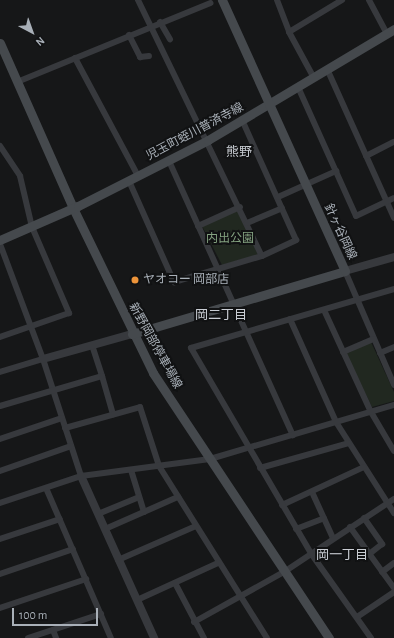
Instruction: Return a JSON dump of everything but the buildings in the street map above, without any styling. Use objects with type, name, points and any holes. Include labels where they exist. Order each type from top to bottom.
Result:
[{"type":"main road","name":"針ヶ谷岡線","points":[[132,334],[345,271],[222,0]]},
{"type":"main road","name":"児玉町蛭川普済寺線","points":[[0,240],[73,208],[169,161],[328,71],[392,32]]},
{"type":"main road","name":"新野岡部停車場線","points":[[0,43],[73,208],[132,334],[153,373],[329,638]]},
{"type":"street","points":[[138,0],[208,140],[262,256]]},
{"type":"street","points":[[17,82],[160,22],[219,0]]},
{"type":"street","points":[[277,0],[289,32],[314,78]]},
{"type":"street","points":[[289,32],[342,0]]},
{"type":"street","points":[[369,0],[392,32]]},
{"type":"street","points":[[160,22],[170,39]]},
{"type":"street","points":[[129,35],[140,57],[149,56]]},
{"type":"street","points":[[75,58],[138,176]]},
{"type":"street","points":[[328,71],[394,218]]},
{"type":"street","points":[[298,87],[356,216],[394,198]]},
{"type":"street","points":[[129,181],[174,282],[262,256],[296,240],[278,197],[242,120]]},
{"type":"street","points":[[366,156],[394,142]]},
{"type":"street","points":[[0,146],[20,176],[32,227],[69,313],[1,335]]},
{"type":"street","points":[[169,161],[232,304],[293,435]]},
{"type":"street","points":[[278,197],[336,171]]},
{"type":"street","points":[[198,226],[240,207]]},
{"type":"street","points":[[247,223],[282,208]]},
{"type":"street","points":[[0,244],[32,326],[81,476],[154,638]]},
{"type":"street","points":[[394,257],[345,271],[356,300],[394,385]]},
{"type":"street","points":[[371,638],[312,555],[190,348],[394,290]]},
{"type":"street","points":[[324,310],[371,412],[393,449]]},
{"type":"street","points":[[290,319],[336,422],[394,513]]},
{"type":"street","points":[[0,372],[132,334]]},
{"type":"street","points":[[343,352],[373,338]]},
{"type":"street","points":[[92,345],[113,414]]},
{"type":"street","points":[[380,353],[394,347]]},
{"type":"street","points":[[0,406],[52,389],[102,376]]},
{"type":"street","points":[[0,503],[81,476],[210,459],[394,406]]},
{"type":"street","points":[[65,428],[140,407],[159,466],[239,597],[266,638]]},
{"type":"street","points":[[0,439],[62,418]]},
{"type":"street","points":[[260,468],[348,443]]},
{"type":"street","points":[[0,471],[71,446]]},
{"type":"street","points":[[282,505],[364,467]]},
{"type":"street","points":[[131,470],[144,512]]},
{"type":"street","points":[[46,488],[111,638]]},
{"type":"street","points":[[312,492],[333,538]]},
{"type":"street","points":[[98,514],[139,497]]},
{"type":"street","points":[[105,530],[178,497]]},
{"type":"street","points":[[194,622],[312,555],[333,538],[394,499]]},
{"type":"street","points":[[296,529],[324,518]]},
{"type":"street","points":[[364,518],[382,544],[369,554]]},
{"type":"street","points":[[0,539],[60,519]]},
{"type":"street","points":[[118,560],[196,526]]},
{"type":"street","points":[[350,527],[394,588]]},
{"type":"street","points":[[0,574],[73,549]]},
{"type":"street","points":[[137,600],[218,563]]},
{"type":"street","points":[[382,572],[394,563]]},
{"type":"street","points":[[0,608],[86,579]]},
{"type":"street","points":[[175,583],[194,622],[204,638]]},
{"type":"street","points":[[356,617],[394,592]]},
{"type":"street","points":[[28,638],[101,614]]},
{"type":"street","points":[[53,630],[56,638]]},
{"type":"green space","name":"内出公園","points":[[239,210],[258,252],[257,255],[222,265],[202,226]]},
{"type":"green space","points":[[371,342],[394,392],[394,401],[372,407],[346,354]]},
{"type":"place","name":"ヤオコー 岡部店","points":[[135,280]]},
{"type":"district","name":"熊野","points":[[239,153]]},
{"type":"district","name":"岡二丁目","points":[[221,316]]},
{"type":"district","name":"岡一丁目","points":[[342,556]]}]
